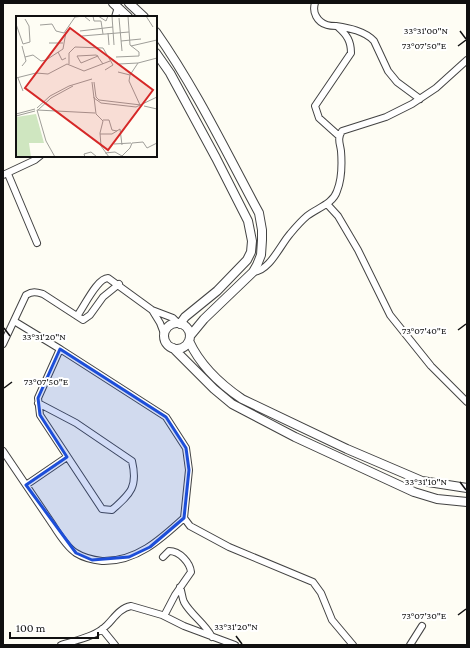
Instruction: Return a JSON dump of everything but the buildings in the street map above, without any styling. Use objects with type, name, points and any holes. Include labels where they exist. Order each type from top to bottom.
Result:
[{"type":"street","points":[[129,3],[143,16]]},
{"type":"street","points":[[315,3],[313,8],[315,16],[323,24],[363,32],[370,37],[374,41],[388,71],[397,82],[420,99]]},
{"type":"street","points":[[115,16],[116,5]]},
{"type":"street","points":[[116,5],[127,16]]},
{"type":"street","points":[[337,26],[348,38],[351,44],[351,53],[315,106],[319,118],[339,136]]},
{"type":"street","points":[[157,33],[196,97],[259,213],[262,230],[261,255],[253,272],[204,319],[182,348],[173,348]]},
{"type":"street","points":[[157,55],[170,73],[216,158],[248,221],[252,241],[251,252],[247,260],[217,291],[185,317],[179,324],[168,327],[165,336]]},
{"type":"street","points":[[253,272],[261,271],[290,234],[306,217],[331,201],[338,191],[341,170],[339,136],[342,131],[386,117],[420,99],[436,88],[467,60]]},
{"type":"street","points":[[37,243],[5,174],[39,157]]},
{"type":"street","points":[[327,204],[338,216],[358,250],[390,315],[426,360],[467,402]]},
{"type":"street","points":[[77,316],[102,280],[108,278],[119,284],[152,310],[173,318],[179,324],[188,329],[189,339],[197,356],[204,365],[230,390],[242,399],[347,449],[422,481],[467,488]]},
{"type":"street","points":[[3,344],[26,295],[31,292],[36,292],[53,300],[83,320],[88,318],[103,297],[118,287],[119,284]]},
{"type":"street","points":[[152,310],[160,323],[167,343],[222,397],[232,404],[295,437],[414,492],[437,499],[467,502]]},
{"type":"street","points":[[3,451],[72,550],[92,560],[112,561],[129,557],[150,547],[184,518],[189,470],[186,448],[166,417],[14,321]]},
{"type":"street","points":[[38,403],[76,423],[132,461],[135,475],[132,489],[112,510],[102,509],[40,415],[38,403],[38,398],[60,349]]},
{"type":"street","points":[[26,484],[67,457]]},
{"type":"street","points":[[184,518],[190,526],[229,547],[313,582],[321,593],[332,620],[353,645]]},
{"type":"street","points":[[163,557],[172,550],[183,557],[190,566],[191,572],[180,587],[164,616]]},
{"type":"street","points":[[180,587],[186,606],[207,628],[212,637]]},
{"type":"street","points":[[60,645],[91,635],[102,629],[126,607],[131,606],[164,616],[212,637],[235,645]]},
{"type":"street","points":[[410,645],[422,626]]},
{"type":"street","points":[[102,629],[114,645]]},
{"type":"highlighted area","points":[[60,349],[166,417],[186,448],[189,470],[184,518],[150,547],[129,557],[92,560],[76,553],[26,485],[67,457],[40,415],[38,398]]}]
